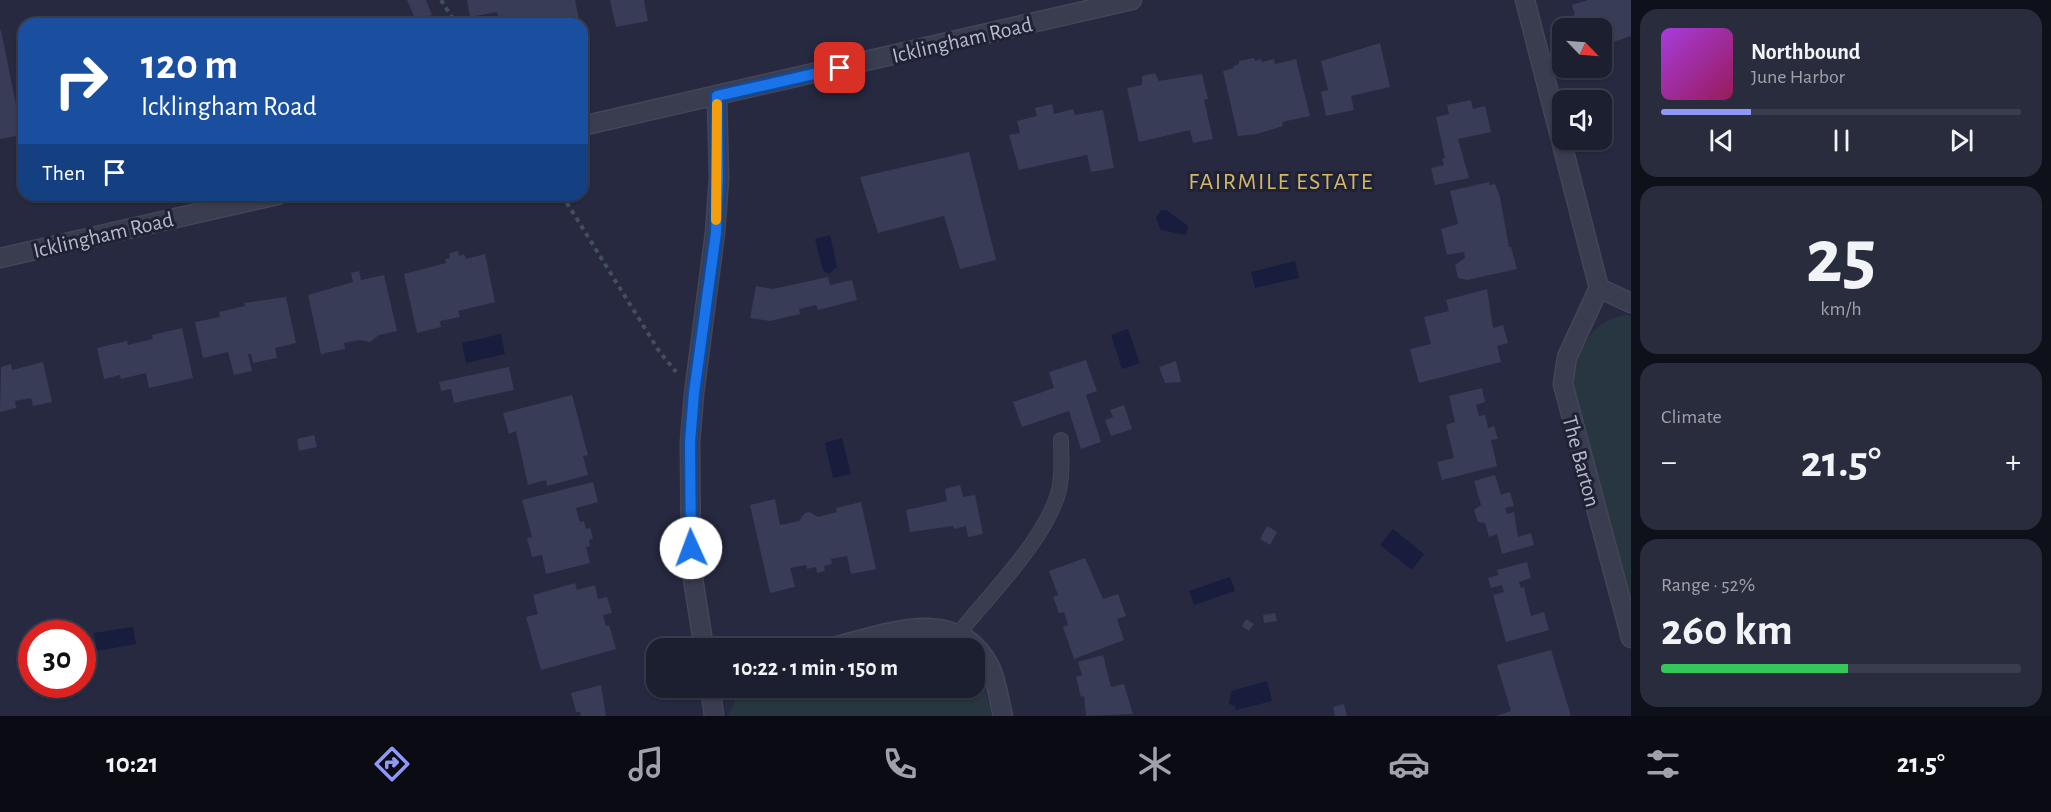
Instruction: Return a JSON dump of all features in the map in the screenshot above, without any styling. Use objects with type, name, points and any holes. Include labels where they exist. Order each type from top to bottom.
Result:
[{"type":"street","name":"Icklingham Road","points":[[588,125],[1132,0]]},
{"type":"street","points":[[1525,0],[1599,288],[1631,303]]},
{"type":"street","points":[[702,638],[691,566],[690,465],[694,393],[716,233],[717,96]]},
{"type":"street","name":"Icklingham Road","points":[[0,258],[251,201]]},
{"type":"street","name":"The Barton","points":[[1599,288],[1567,357],[1563,384],[1631,638]]},
{"type":"street","points":[[873,638],[912,629],[939,627],[959,633],[977,646],[991,669],[1003,716]]},
{"type":"street","points":[[712,698],[714,716]]},
{"type":"lane","points":[[959,633],[1043,529],[1058,492],[1062,473],[1061,440]]},
{"type":"path","points":[[441,0],[452,18]]},
{"type":"path","points":[[566,201],[658,351],[694,393]]},
{"type":"shaded area","points":[[1627,315],[1631,316],[1631,607],[1572,386],[1576,362],[1587,340],[1604,323]]},
{"type":"shaded area","points":[[914,636],[936,638],[906,638]]},
{"type":"shaded area","points":[[985,690],[992,716],[728,716],[736,698],[985,698]]},
{"type":"water","points":[[1161,210],[1166,210],[1188,227],[1186,235],[1161,230],[1156,218]]},
{"type":"water","points":[[830,235],[837,267],[829,274],[823,270],[815,239]]},
{"type":"water","points":[[1295,261],[1299,278],[1255,288],[1251,272]]},
{"type":"water","points":[[1128,329],[1140,363],[1122,369],[1111,335]]},
{"type":"water","points":[[501,334],[505,354],[466,363],[462,343]]},
{"type":"water","points":[[842,438],[851,474],[833,478],[825,443]]},
{"type":"water","points":[[1393,529],[1424,554],[1412,570],[1380,545]]},
{"type":"water","points":[[1230,577],[1235,591],[1194,605],[1189,591]]},
{"type":"water","points":[[133,627],[136,644],[97,651],[96,633]]},
{"type":"water","points":[[1267,681],[1272,701],[1236,710],[1235,706],[1229,704],[1231,691]]},
{"type":"building","points":[[407,0],[426,0],[432,15],[415,18]]},
{"type":"building","points":[[467,0],[575,0],[579,18],[498,18],[497,12],[470,17]]},
{"type":"building","points":[[610,0],[644,0],[648,21],[616,27]]},
{"type":"building","points":[[1588,0],[1631,0],[1631,36],[1612,42],[1612,18],[1568,18],[1575,15],[1572,5]]},
{"type":"building","points":[[0,31],[18,115],[18,136],[0,139]]},
{"type":"building","points":[[1380,43],[1390,87],[1351,96],[1354,110],[1326,116],[1321,92],[1328,90],[1321,61]]},
{"type":"building","points":[[1254,58],[1255,61],[1261,59],[1262,62],[1274,59],[1275,64],[1296,59],[1310,116],[1282,122],[1283,126],[1257,134],[1238,136],[1223,71],[1234,68],[1233,66],[1239,64],[1239,61]]},
{"type":"building","points":[[1155,73],[1159,81],[1202,74],[1208,99],[1204,100],[1213,139],[1193,143],[1190,130],[1139,142],[1127,88],[1142,85],[1142,76]]},
{"type":"building","points":[[1471,100],[1473,109],[1485,106],[1491,132],[1458,139],[1469,178],[1435,185],[1431,168],[1444,165],[1442,159],[1445,158],[1436,117],[1449,114],[1447,105]]},
{"type":"building","points":[[1052,104],[1054,114],[1073,109],[1075,115],[1103,110],[1114,168],[1091,172],[1087,155],[1019,170],[1009,135],[1020,133],[1017,121],[1037,116],[1035,108]]},
{"type":"building","points":[[969,152],[996,260],[960,269],[944,216],[878,233],[860,177]]},
{"type":"building","points":[[1489,182],[1489,185],[1495,184],[1500,197],[1509,247],[1511,247],[1517,269],[1467,280],[1458,278],[1455,265],[1465,258],[1464,252],[1447,255],[1441,229],[1458,224],[1450,191]]},
{"type":"building","points":[[458,251],[459,256],[464,254],[466,259],[485,254],[495,302],[458,311],[460,317],[440,321],[441,327],[417,333],[404,274],[446,263],[445,259],[450,258],[449,253]]},
{"type":"building","points":[[359,271],[361,280],[384,275],[397,331],[379,335],[370,342],[360,340],[344,343],[345,349],[321,354],[308,295],[353,282],[351,273]]},
{"type":"building","points":[[828,277],[830,285],[852,280],[857,300],[818,310],[816,305],[799,309],[800,314],[770,321],[750,318],[756,286],[773,289]]},
{"type":"building","points":[[1487,289],[1493,328],[1503,325],[1508,343],[1497,346],[1501,362],[1419,383],[1410,349],[1431,344],[1424,317],[1449,311],[1446,300]]},
{"type":"building","points":[[286,297],[296,343],[275,348],[277,358],[253,363],[251,354],[248,354],[252,371],[234,375],[228,352],[203,358],[195,322],[220,317],[219,312],[245,306],[244,303]]},
{"type":"building","points":[[182,328],[193,378],[149,388],[146,373],[121,379],[120,375],[104,379],[97,348],[127,341],[128,345],[153,339],[152,335]]},
{"type":"building","points":[[1086,360],[1097,391],[1086,395],[1101,442],[1081,449],[1069,411],[1022,427],[1013,402],[1054,388],[1049,372]]},
{"type":"building","points":[[1176,361],[1181,382],[1165,383],[1159,367]]},
{"type":"building","points":[[43,362],[52,402],[33,406],[31,398],[15,401],[16,408],[0,412],[1,367],[11,364],[12,370]]},
{"type":"building","points":[[509,367],[514,390],[454,403],[451,389],[441,391],[439,382]]},
{"type":"building","points":[[1482,388],[1485,402],[1476,405],[1479,416],[1485,415],[1488,428],[1494,426],[1498,439],[1491,440],[1497,466],[1442,480],[1437,462],[1454,458],[1446,425],[1455,422],[1449,396]]},
{"type":"building","points":[[572,395],[588,455],[583,456],[588,475],[547,486],[546,480],[528,485],[516,431],[509,434],[503,413]]},
{"type":"building","points":[[1124,405],[1132,429],[1111,436],[1105,420],[1113,417],[1110,410]]},
{"type":"building","points":[[314,435],[317,447],[299,451],[297,439]]},
{"type":"building","points":[[1495,475],[1501,495],[1510,492],[1514,506],[1505,508],[1507,514],[1514,512],[1518,537],[1531,533],[1534,545],[1502,554],[1497,534],[1489,537],[1485,523],[1478,522],[1474,510],[1481,505],[1474,481]]},
{"type":"building","points":[[593,482],[598,502],[576,508],[580,522],[584,521],[586,529],[590,528],[593,538],[589,540],[590,546],[586,547],[590,563],[546,574],[542,555],[532,557],[527,538],[532,537],[522,500]]},
{"type":"building","points":[[960,485],[963,497],[975,495],[983,534],[968,537],[966,526],[910,532],[906,510],[947,501],[945,489]]},
{"type":"building","points":[[775,499],[780,525],[799,521],[805,513],[810,512],[818,517],[837,512],[836,508],[861,502],[876,569],[851,574],[847,556],[831,559],[832,564],[824,566],[825,571],[817,573],[816,567],[807,569],[806,565],[790,568],[795,587],[770,593],[750,505]]},
{"type":"building","points":[[1267,526],[1277,532],[1270,545],[1260,539]]},
{"type":"building","points":[[1085,558],[1103,599],[1118,594],[1126,616],[1117,619],[1124,640],[1074,659],[1063,627],[1068,625],[1064,612],[1059,613],[1053,597],[1058,595],[1049,571]]},
{"type":"building","points":[[1527,562],[1531,578],[1519,582],[1521,588],[1524,587],[1531,616],[1544,612],[1549,630],[1506,642],[1493,595],[1504,592],[1502,585],[1491,588],[1488,578],[1499,575],[1497,570]]},
{"type":"building","points":[[575,583],[577,590],[595,585],[598,599],[607,597],[612,613],[603,615],[606,626],[609,625],[616,649],[541,670],[526,617],[538,614],[533,595]]},
{"type":"building","points":[[1275,613],[1277,621],[1264,623],[1263,615]]},
{"type":"building","points":[[1246,619],[1254,624],[1249,631],[1242,626]]},
{"type":"building","points":[[1551,650],[1571,716],[1496,716],[1511,711],[1497,665]]},
{"type":"building","points":[[1103,655],[1111,687],[1124,684],[1133,714],[1086,716],[1084,696],[1081,697],[1076,677],[1082,675],[1078,662]]},
{"type":"building","points":[[601,685],[606,716],[581,716],[580,712],[576,712],[571,693]]},
{"type":"building","points":[[1344,704],[1347,716],[1335,716],[1333,707]]},
{"type":"slow traffic","points":[[716,220],[717,104]]},
{"type":"district","name":"FAIRMILE ESTATE","points":[[1281,181]]},
{"type":"route","points":[[691,548],[690,442],[694,393],[716,233],[717,96],[840,68]]}]
